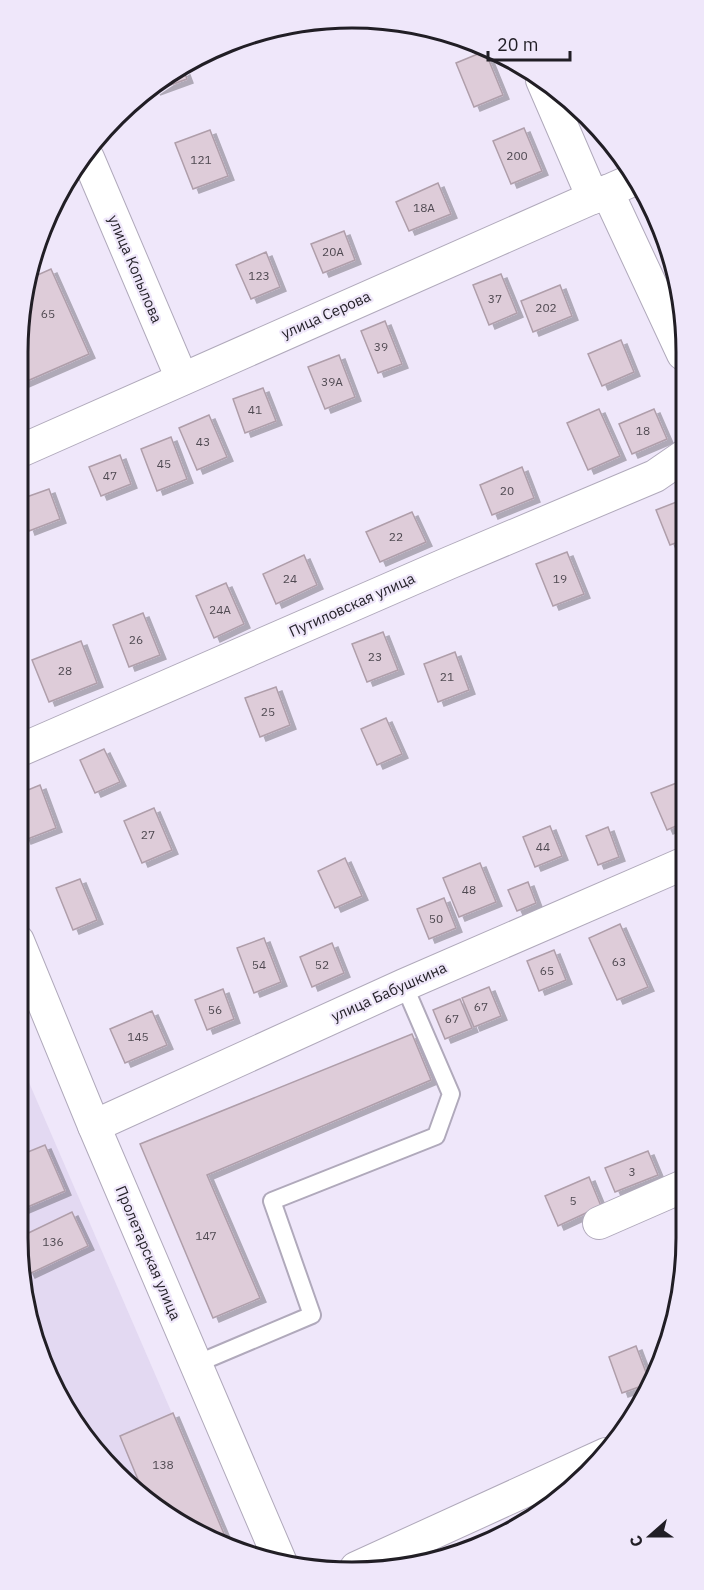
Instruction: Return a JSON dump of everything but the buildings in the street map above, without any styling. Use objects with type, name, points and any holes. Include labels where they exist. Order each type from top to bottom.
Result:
[{"type":"street","points":[[555,100],[611,189],[675,336]]},
{"type":"street","name":"улица Копылова","points":[[90,162],[182,379]]},
{"type":"street","name":"улица Серова","points":[[28,448],[611,189]]},
{"type":"street","name":"Путиловская улица","points":[[28,747],[448,563],[656,476],[676,462]]},
{"type":"street","name":"улица Бабушкина","points":[[94,1126],[404,985],[676,866]]},
{"type":"street","name":"Пролетарская улица","points":[[28,965],[94,1126],[276,1552]]},
{"type":"street","points":[[599,1223],[676,1189]]},
{"type":"street","points":[[371,1561],[583,1464]]},
{"type":"lane","points":[[196,1364],[312,1315],[272,1201],[436,1136],[451,1094],[404,985]]},
{"type":"shaded area","points":[[28,1080],[225,1535],[172,1507],[123,1467],[83,1418],[53,1362],[35,1301],[29,1259]]}]
